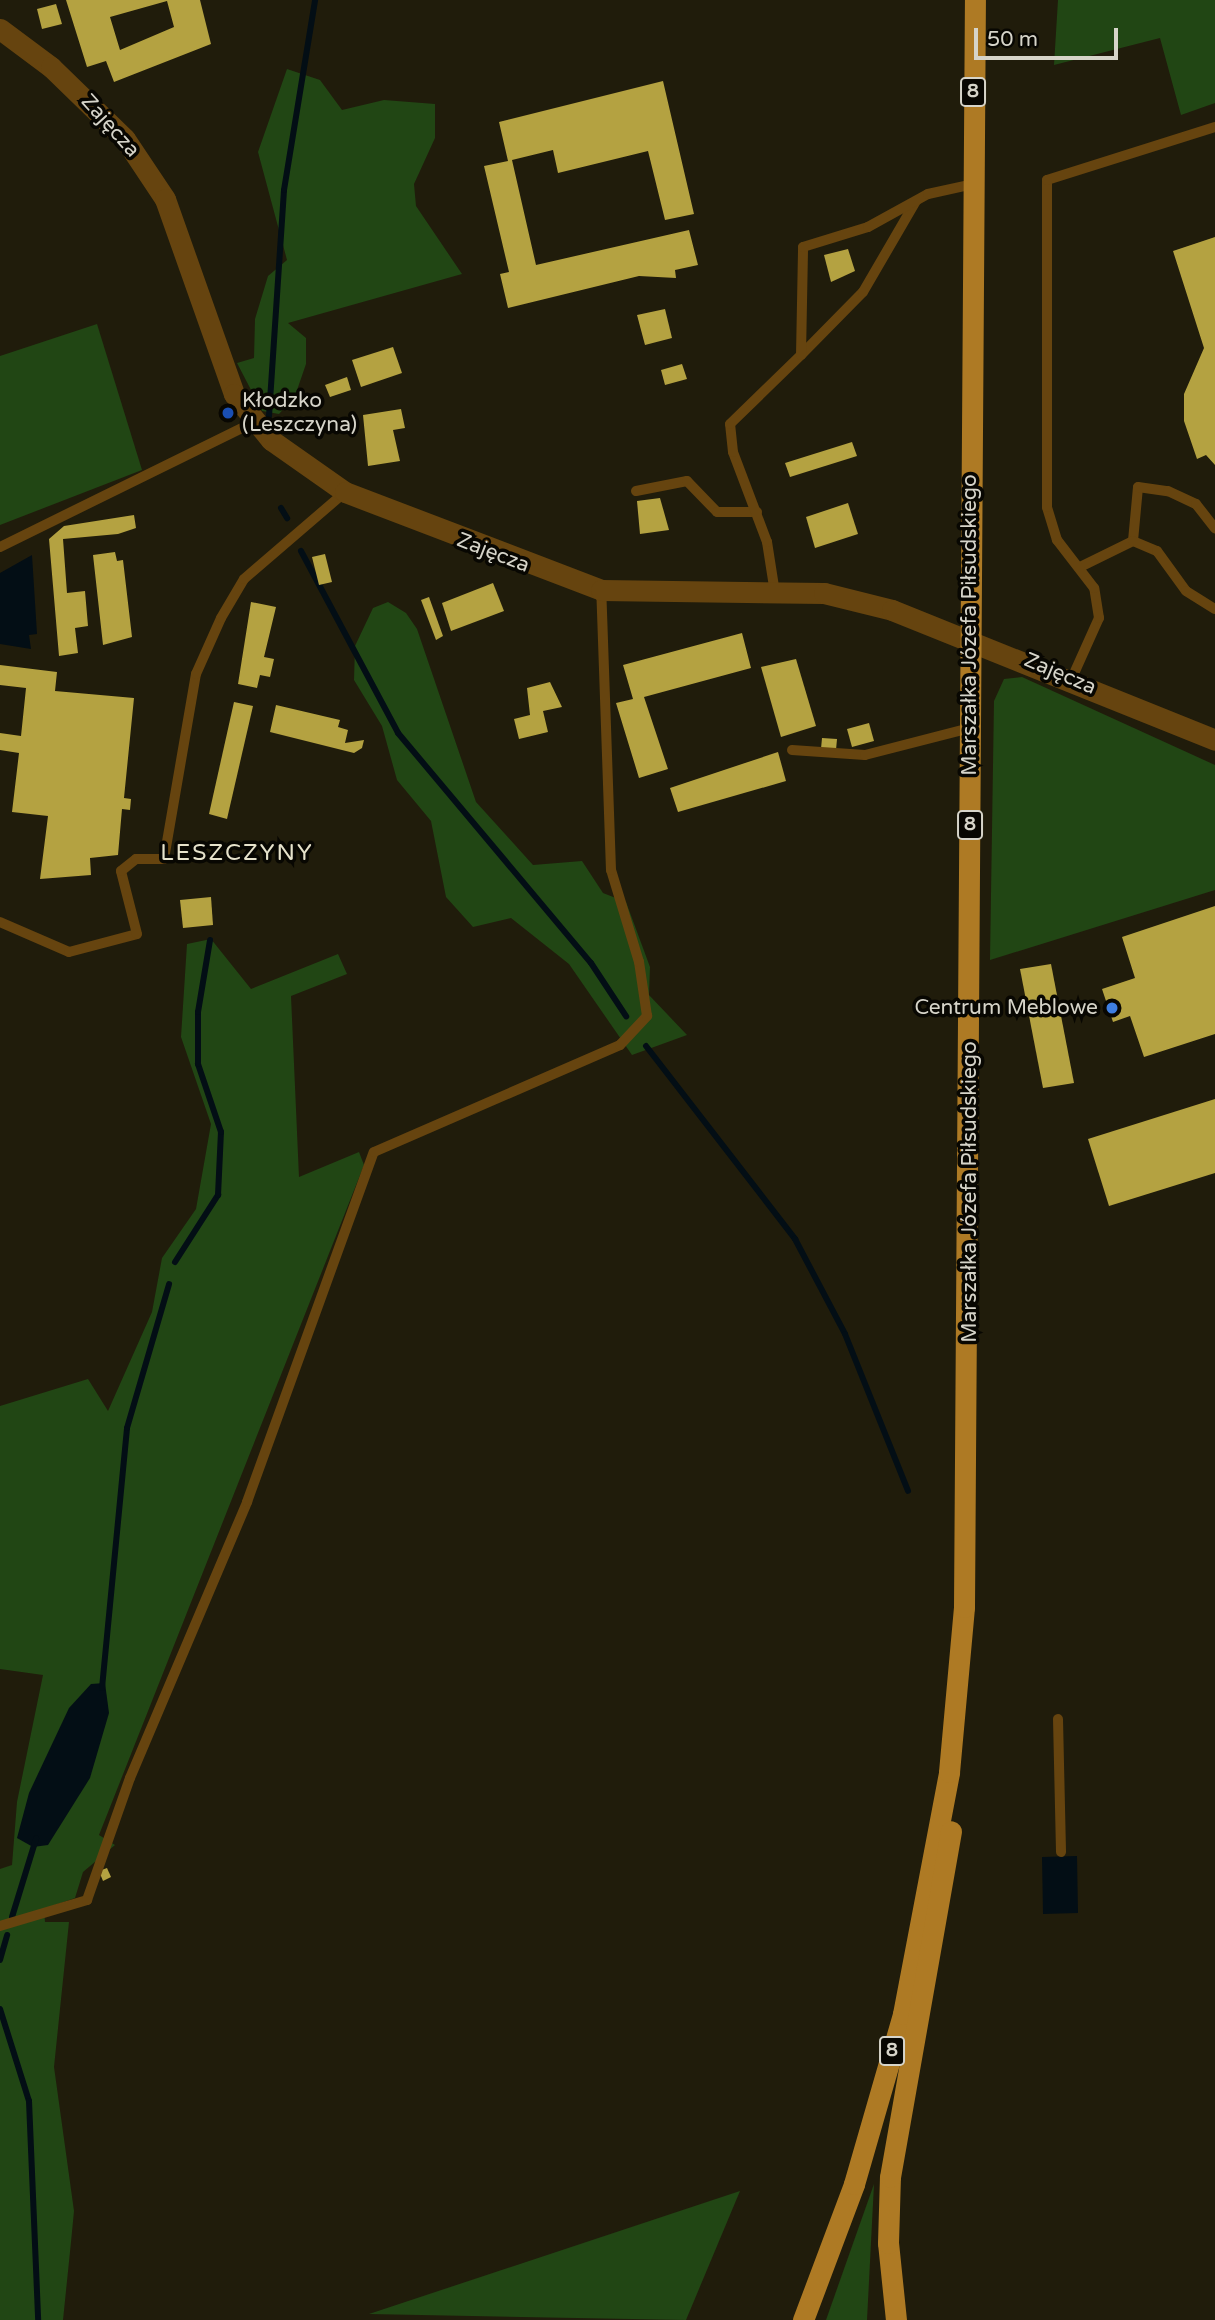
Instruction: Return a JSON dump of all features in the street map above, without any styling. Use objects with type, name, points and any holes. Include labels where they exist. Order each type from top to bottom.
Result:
[{"type":"highway","name":"Marszałka Józefa Piłsudskiego","points":[[803,2320],[853,2185],[903,2014],[949,1772],[968,1509],[975,0]]},
{"type":"highway","points":[[895,2320],[888,2243],[890,2177],[947,1873],[949,1772]]},
{"type":"street","name":"Zajęcza","points":[[0,29],[90,102],[147,168],[165,199],[234,394],[252,423],[345,492],[601,590],[835,596],[971,638],[1215,740]]},
{"type":"lane","points":[[1072,678],[1099,618],[1094,588],[1057,540],[1047,507],[1047,180],[1215,127]]},
{"type":"lane","points":[[801,355],[803,247],[868,226],[916,201],[973,184]]},
{"type":"lane","points":[[775,593],[757,512],[733,452],[730,424],[863,292],[916,201]]},
{"type":"lane","points":[[0,547],[252,423]]},
{"type":"lane","points":[[636,491],[687,481],[717,512],[757,512]]},
{"type":"lane","points":[[1133,541],[1138,487],[1168,491],[1196,504],[1215,528]]},
{"type":"lane","points":[[0,922],[69,952],[137,934],[121,871],[136,859],[164,859],[196,674],[221,618],[244,579],[345,492]]},
{"type":"lane","points":[[1080,567],[1133,541],[1157,551],[1186,591],[1215,609]]},
{"type":"lane","points":[[0,1926],[87,1900],[130,1778],[247,1502],[374,1153],[620,1045],[647,1016],[639,962],[611,870],[601,590]]},
{"type":"lane","points":[[792,750],[865,755],[970,728]]},
{"type":"lane","points":[[1058,1719],[1061,1852]]},
{"type":"green space","points":[[1058,0],[1215,0],[1215,103],[1181,115],[1160,38],[1054,65]]},
{"type":"green space","points":[[287,69],[320,80],[342,110],[384,100],[435,104],[435,138],[414,184],[416,206],[462,274],[288,323],[306,338],[306,364],[295,396],[279,414],[262,411],[237,363],[254,358],[255,319],[268,276],[287,260],[258,152]]},
{"type":"green space","points":[[97,324],[142,470],[0,525],[0,356]]},
{"type":"green space","points":[[388,602],[406,613],[417,629],[476,802],[533,865],[582,861],[603,893],[626,902],[650,967],[649,995],[687,1035],[632,1055],[569,964],[511,918],[473,927],[446,897],[431,821],[397,780],[382,726],[354,680],[355,646],[373,608]]},
{"type":"green space","points":[[1022,677],[1215,765],[1215,890],[990,960],[994,701],[1004,679]]},
{"type":"green space","points":[[211,939],[251,989],[338,954],[347,974],[291,996],[299,1177],[359,1152],[364,1165],[99,1835],[115,1845],[83,1872],[75,1898],[44,1909],[45,1922],[69,1922],[54,2067],[74,2211],[63,2320],[0,2320],[0,1869],[12,1865],[17,1802],[43,1675],[0,1669],[0,1406],[88,1379],[108,1411],[152,1312],[162,1258],[196,1209],[211,1124],[181,1037],[187,944]]},
{"type":"green space","points":[[874,2184],[867,2320],[826,2320]]},
{"type":"green space","points":[[740,2191],[686,2320],[369,2314]]},
{"type":"shaded area","points":[[32,555],[37,634],[29,635],[31,649],[0,644],[0,573]]},
{"type":"shaded area","points":[[105,1683],[109,1713],[90,1778],[48,1845],[33,1847],[17,1838],[29,1793],[69,1708],[91,1684]]},
{"type":"shaded area","points":[[1077,1856],[1078,1913],[1043,1914],[1042,1857]]},
{"type":"building","points":[[66,0],[200,0],[211,44],[114,82],[106,61],[87,67]],"holes":[[[167,1],[174,27],[120,50],[110,17]]]},
{"type":"building","points":[[56,4],[62,24],[42,29],[37,9]]},
{"type":"building","points":[[663,81],[694,214],[665,220],[648,151],[558,173],[553,150],[512,160],[536,265],[689,230],[698,265],[675,270],[676,278],[639,276],[508,308],[500,274],[509,272],[484,166],[508,161],[499,122]]},
{"type":"building","points":[[1215,237],[1215,465],[1206,455],[1197,459],[1184,421],[1184,394],[1204,348],[1173,251]]},
{"type":"building","points":[[848,249],[855,271],[831,282],[824,255]]},
{"type":"building","points":[[665,309],[672,338],[645,345],[637,315]]},
{"type":"building","points":[[393,347],[402,373],[361,387],[352,360]]},
{"type":"building","points":[[682,364],[687,379],[665,385],[661,370]]},
{"type":"building","points":[[347,377],[351,390],[330,397],[325,385]]},
{"type":"building","points":[[401,409],[405,428],[393,430],[400,461],[368,466],[363,415]]},
{"type":"building","points":[[852,442],[857,456],[790,477],[785,463]]},
{"type":"building","points":[[660,498],[669,530],[640,534],[637,501]]},
{"type":"building","points":[[848,503],[858,534],[815,548],[806,517]]},
{"type":"building","points":[[134,515],[136,528],[118,534],[63,539],[67,593],[85,591],[88,626],[75,628],[78,653],[59,656],[49,539],[64,526]]},
{"type":"building","points":[[115,552],[117,561],[123,560],[132,637],[103,645],[93,555]]},
{"type":"building","points":[[325,554],[332,582],[319,585],[312,557]]},
{"type":"building","points":[[493,583],[504,611],[451,631],[442,603]]},
{"type":"building","points":[[429,597],[443,636],[436,640],[421,600]]},
{"type":"building","points":[[251,602],[276,607],[264,657],[274,659],[270,677],[260,675],[257,688],[238,684]]},
{"type":"building","points":[[742,633],[751,668],[644,697],[668,769],[639,778],[616,703],[633,699],[623,665]]},
{"type":"building","points":[[796,659],[816,726],[781,737],[761,667]]},
{"type":"building","points":[[0,665],[57,672],[55,691],[134,698],[124,798],[131,799],[130,810],[122,809],[118,855],[90,858],[91,875],[40,879],[48,816],[12,812],[19,753],[0,750],[0,733],[21,736],[26,688],[0,685]]},
{"type":"building","points":[[550,682],[562,707],[543,711],[548,732],[519,739],[514,719],[530,715],[527,688]]},
{"type":"building","points":[[234,702],[253,706],[227,819],[209,814]]},
{"type":"building","points":[[276,705],[340,720],[338,727],[348,730],[345,743],[364,740],[362,748],[354,753],[270,732]]},
{"type":"building","points":[[869,723],[874,741],[852,747],[847,729]]},
{"type":"building","points":[[822,738],[837,739],[836,750],[821,749]]},
{"type":"building","points":[[778,752],[786,781],[678,812],[670,788]]},
{"type":"building","points":[[211,897],[213,925],[183,928],[180,900]]},
{"type":"building","points":[[1215,906],[1215,1034],[1144,1057],[1130,1016],[1113,1022],[1102,989],[1135,978],[1122,937]]},
{"type":"building","points":[[1051,964],[1074,1083],[1043,1088],[1020,969]]},
{"type":"building","points":[[1215,1099],[1215,1173],[1109,1206],[1088,1139]]},
{"type":"building","points":[[107,1868],[111,1877],[103,1881],[99,1871]]},
{"type":"waterway","points":[[269,416],[284,190],[315,0]]},
{"type":"waterway","points":[[281,508],[287,518]]},
{"type":"waterway","points":[[301,551],[398,733],[591,963],[626,1016]]},
{"type":"waterway","points":[[175,1262],[218,1195],[221,1132],[198,1064],[198,1012],[210,940]]},
{"type":"waterway","points":[[646,1046],[795,1239],[845,1334],[908,1491]]},
{"type":"waterway","points":[[102,1688],[127,1428],[169,1284]]},
{"type":"waterway","points":[[12,1917],[36,1839]]},
{"type":"waterway","points":[[0,1960],[7,1935]]},
{"type":"waterway","points":[[0,2009],[29,2101],[38,2320]]},
{"type":"place","name":"Kłodzko (Leszczyna)","points":[[228,413]]},
{"type":"place","name":"Centrum Meblowe","points":[[1112,1008]]},
{"type":"district","name":"LESZCZYNY","points":[[237,853]]}]
